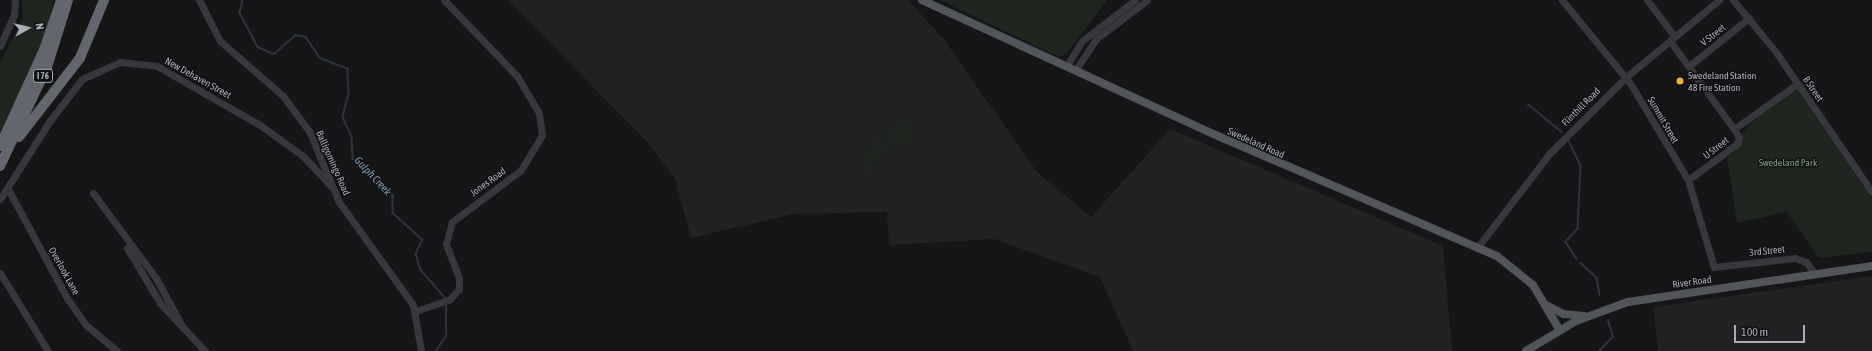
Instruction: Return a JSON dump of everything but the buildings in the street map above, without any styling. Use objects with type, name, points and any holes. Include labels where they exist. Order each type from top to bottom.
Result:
[{"type":"highway","name":"I 76","points":[[0,166],[5,147],[61,0]]},
{"type":"highway","name":"I 76","points":[[5,147],[47,67],[68,0]]},
{"type":"highway","points":[[5,147],[80,58],[104,0]]},
{"type":"main road","name":"Swedeland Road","points":[[922,0],[1076,69],[1211,133],[1477,248],[1516,268],[1545,303],[1559,329]]},
{"type":"main road","name":"River Road","points":[[1526,351],[1559,329],[1587,316],[1644,299],[1872,266]]},
{"type":"main road","points":[[1545,303],[1564,314],[1587,316]]},
{"type":"street","points":[[0,46],[14,14],[15,0]]},
{"type":"street","name":"Balligomingo Road","points":[[199,0],[220,41],[275,88],[298,114],[312,139],[331,186],[416,312],[421,351]]},
{"type":"street","name":"Jones Road","points":[[416,312],[450,299],[459,282],[446,244],[452,222],[521,170],[539,143],[542,125],[539,113],[517,76],[444,0]]},
{"type":"street","points":[[1067,65],[1082,41],[1135,0]]},
{"type":"street","points":[[1076,69],[1093,42],[1147,0]]},
{"type":"street","name":"Summit Street","points":[[1562,0],[1626,77],[1688,180],[1714,267]]},
{"type":"street","points":[[1647,0],[1689,66],[1734,129]]},
{"type":"street","name":"Flinthill Road","points":[[1477,248],[1549,154],[1626,77],[1719,0]]},
{"type":"street","name":"B Street","points":[[1733,0],[1749,18],[1797,84],[1872,192]]},
{"type":"street","name":"V Street","points":[[1689,66],[1749,18]]},
{"type":"street","name":"New Dehaven Street","points":[[0,200],[49,122],[82,79],[103,67],[139,62],[178,76],[265,128],[303,156],[331,186]]},
{"type":"street","name":"U Street","points":[[1688,180],[1737,144],[1739,137],[1734,129],[1797,84]]},
{"type":"street","name":"Overlook Lane","points":[[8,189],[67,298],[86,325],[117,351]]},
{"type":"street","points":[[93,193],[114,225],[148,284],[205,351]]},
{"type":"street","points":[[114,225],[156,278],[184,328]]},
{"type":"street","name":"3rd Street","points":[[1714,267],[1795,258],[1806,262],[1815,274]]},
{"type":"street","points":[[0,273],[48,351]]},
{"type":"street","points":[[148,284],[156,278]]},
{"type":"shaded area","points":[[508,0],[908,0],[943,38],[1037,172],[1091,217],[1170,129],[1443,246],[1452,351],[1133,351],[1100,277],[994,239],[889,245],[887,212],[794,214],[691,238],[675,179],[651,146]]},
{"type":"shaded area","points":[[1872,276],[1872,351],[1658,351],[1653,307]]},
{"type":"green space","points":[[22,0],[54,0],[44,41],[0,137],[0,62],[23,19]]},
{"type":"green space","points":[[939,0],[1107,0],[1067,53],[1059,57]]},
{"type":"green space","name":"Swedeland Park","points":[[1797,89],[1872,199],[1872,252],[1819,258],[1787,212],[1737,223],[1727,158],[1741,147],[1743,132],[1754,120]]},
{"type":"green space","points":[[908,119],[916,141],[892,150],[884,128]]},
{"type":"green space","points":[[874,137],[887,144],[875,165],[863,158]]},
{"type":"green space","points":[[866,161],[871,163],[873,168],[871,173],[866,175],[861,173],[859,168],[861,163]]},
{"type":"waterway","name":"Gulph Creek","points":[[243,0],[240,13],[258,47],[274,54],[296,35],[306,37],[320,58],[348,69],[349,94],[343,117],[352,137],[353,159],[393,195],[393,213],[423,240],[416,254],[421,270],[445,298]]},
{"type":"waterway","points":[[1528,104],[1562,132]]},
{"type":"waterway","points":[[1568,139],[1581,166],[1578,229],[1566,242],[1577,259]]},
{"type":"waterway","points":[[1581,263],[1597,278],[1600,295]]},
{"type":"waterway","name":"Gulph Creek","points":[[436,351],[446,336],[446,302]]},
{"type":"waterway","points":[[1599,351],[1613,337],[1608,321]]},
{"type":"place","name":"Swedeland Station 48 Fire Station","points":[[1680,81]]}]
